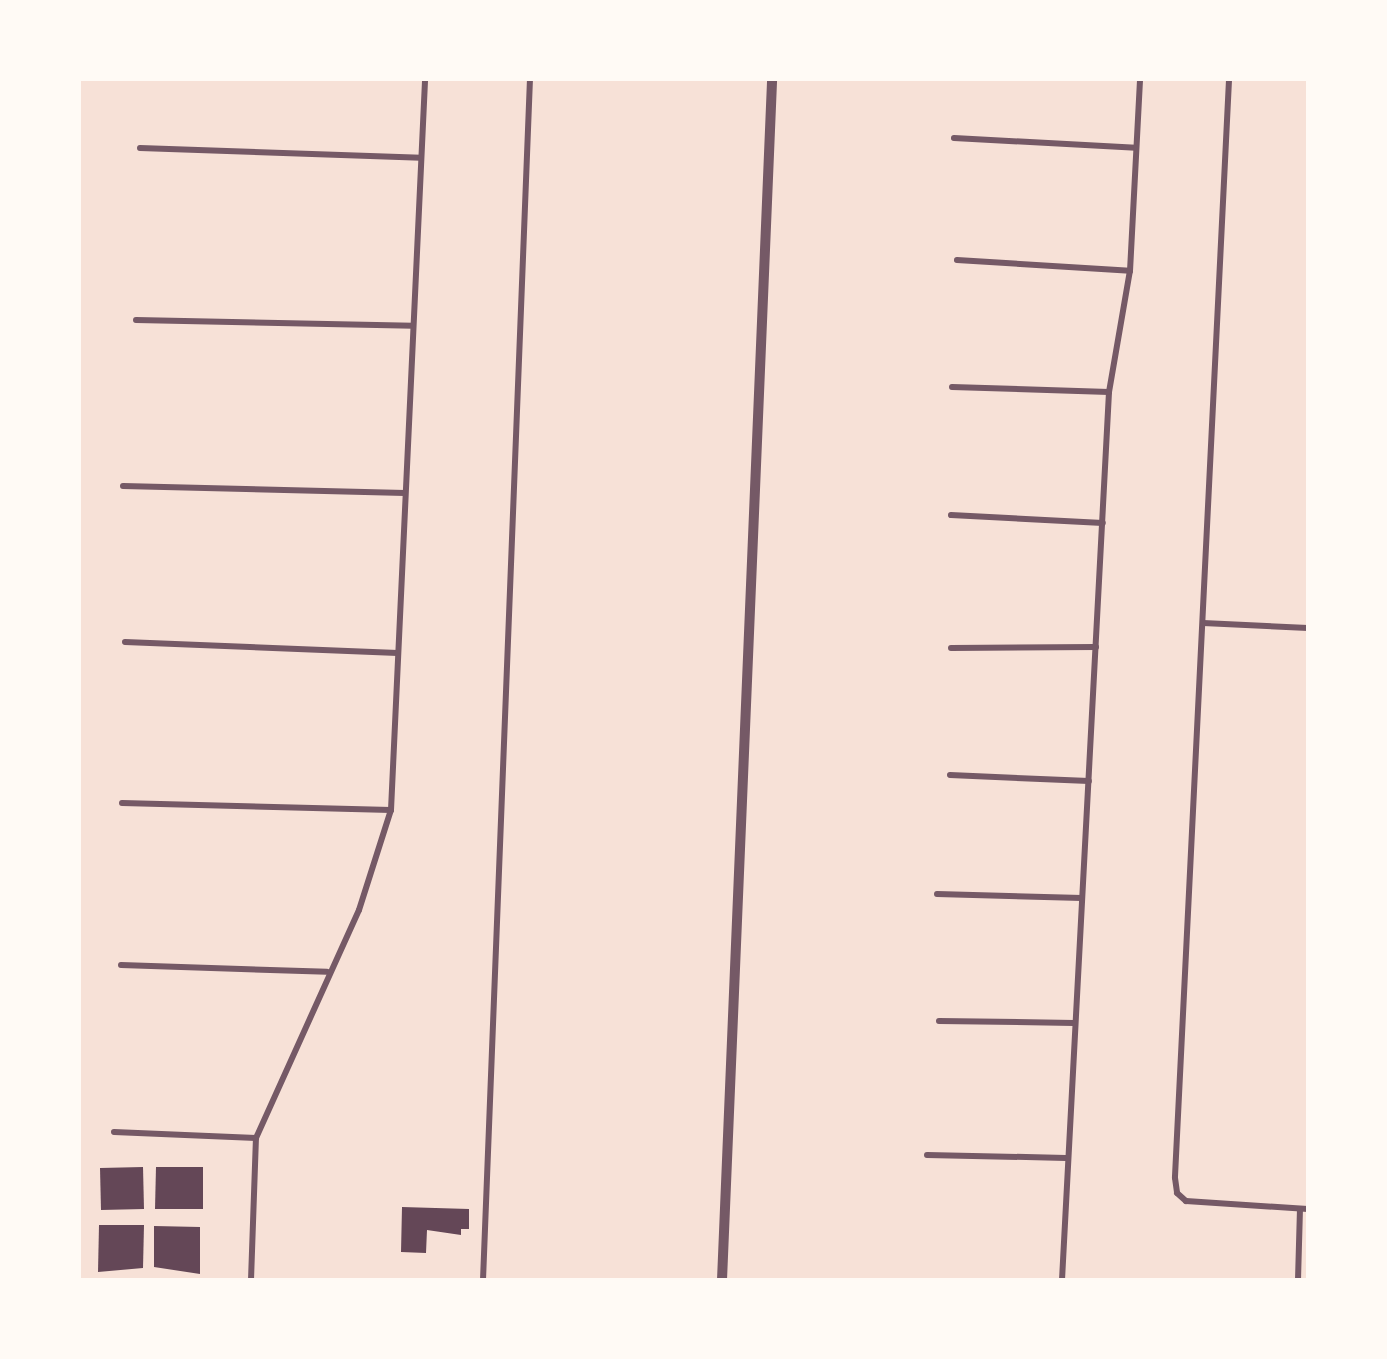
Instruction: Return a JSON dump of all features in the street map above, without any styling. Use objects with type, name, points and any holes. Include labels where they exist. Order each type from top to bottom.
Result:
[{"type":"street","points":[[251,1280],[256,1138],[327,972],[359,910],[392,810],[425,80]]},
{"type":"street","points":[[483,1280],[530,80]]},
{"type":"street","points":[[722,1280],[772,80]]},
{"type":"street","points":[[1062,1280],[1066,1158],[1089,781],[1109,392],[1130,271],[1140,80]]},
{"type":"street","points":[[1229,80],[1174,1178],[1177,1193],[1186,1201],[1304,1209],[1298,1280]]},
{"type":"street","points":[[954,138],[1136,148]]},
{"type":"street","points":[[140,148],[421,158]]},
{"type":"street","points":[[957,260],[1130,271]]},
{"type":"street","points":[[136,320],[413,326]]},
{"type":"street","points":[[952,387],[1109,392]]},
{"type":"street","points":[[123,486],[405,493]]},
{"type":"street","points":[[951,515],[1103,523]]},
{"type":"street","points":[[1203,623],[1308,628]]},
{"type":"street","points":[[125,642],[398,653]]},
{"type":"street","points":[[951,648],[1096,647]]},
{"type":"street","points":[[950,775],[1089,781]]},
{"type":"street","points":[[122,803],[392,810]]},
{"type":"street","points":[[937,894],[1082,898]]},
{"type":"street","points":[[121,965],[327,972]]},
{"type":"street","points":[[939,1021],[1074,1023]]},
{"type":"street","points":[[114,1132],[256,1138]]},
{"type":"street","points":[[927,1155],[1066,1158]]},
{"type":"building","points":[[143,1167],[144,1209],[101,1210],[100,1168]]},
{"type":"building","points":[[156,1167],[203,1167],[203,1209],[155,1209]]},
{"type":"building","points":[[402,1207],[469,1209],[469,1229],[461,1229],[461,1235],[427,1230],[426,1253],[401,1252]]},
{"type":"building","points":[[99,1225],[144,1225],[143,1268],[98,1272]]},
{"type":"building","points":[[154,1226],[200,1227],[200,1274],[154,1267]]}]
